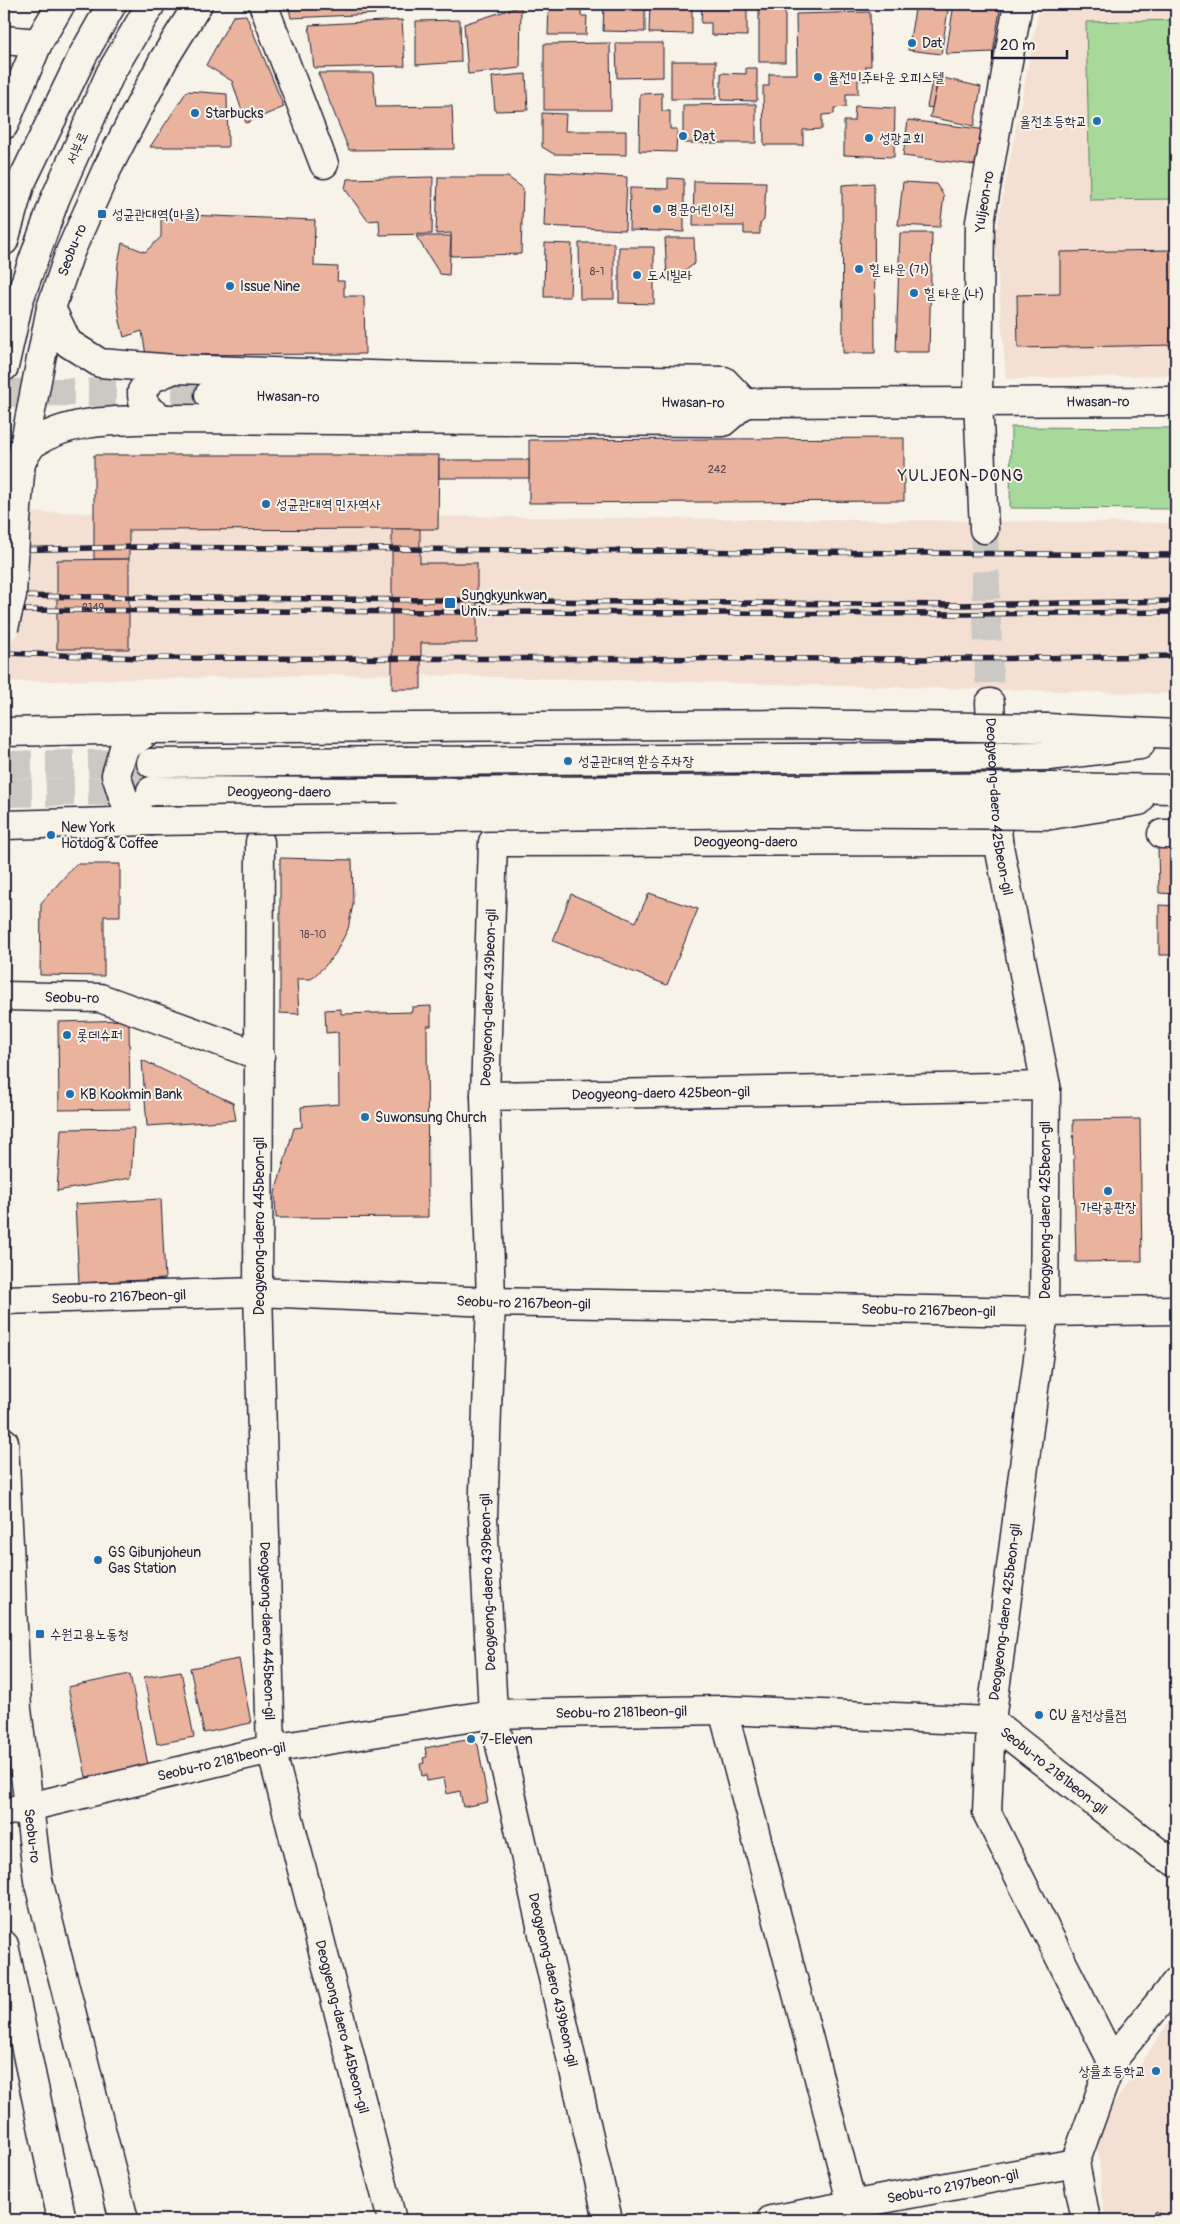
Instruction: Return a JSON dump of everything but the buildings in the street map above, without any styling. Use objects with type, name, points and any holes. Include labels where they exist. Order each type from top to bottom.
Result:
[{"type":"street","points":[[4,125],[38,43],[61,4]]},
{"type":"street","points":[[4,242],[20,185],[83,55],[112,4]]},
{"type":"street","name":"서부로","points":[[4,368],[19,300],[55,199],[111,72],[151,4]]},
{"type":"street","name":"Seobu-ro","points":[[4,628],[12,595],[21,462],[51,308],[70,252],[106,171],[164,59],[198,4]]},
{"type":"street","points":[[263,4],[324,164]]},
{"type":"street","name":"Yuljeon-ro","points":[[984,529],[978,401],[980,222],[1018,4]]},
{"type":"street","points":[[4,40],[38,43]]},
{"type":"street","points":[[21,462],[33,444],[82,424],[165,419],[724,422],[745,403],[724,381],[492,378],[174,369],[100,363],[68,343],[51,308]]},
{"type":"street","points":[[165,419],[150,412],[143,402],[142,391],[151,379],[174,369]]},
{"type":"street","name":"Hwasan-ro","points":[[209,395],[745,403],[1176,401]]},
{"type":"street","name":"Deogyeong-daero 425beon-gil","points":[[990,703],[998,841],[1046,1086],[1044,1312],[991,1720],[987,1813],[1112,2061]]},
{"type":"street","points":[[4,732],[782,724],[1047,728],[1176,734]]},
{"type":"street","points":[[151,730],[124,748],[116,774],[124,799],[151,821]]},
{"type":"street","name":"Deogyeong-daero","points":[[151,763],[1049,756],[1176,741]]},
{"type":"street","name":"Deogyeong-daero","points":[[151,791],[406,792],[1050,787],[1176,789]]},
{"type":"street","points":[[4,825],[151,821],[768,813],[1051,815],[1176,795]]},
{"type":"street","name":"Deogyeong-daero","points":[[493,842],[998,841]]},
{"type":"street","name":"Deogyeong-daero 445beon-gil","points":[[260,842],[258,1292],[271,1749],[392,2220]]},
{"type":"street","name":"Deogyeong-daero 439beon-gil","points":[[493,842],[485,1096],[491,1302],[483,1517],[493,1714],[608,2220]]},
{"type":"street","name":"Seobu-ro","points":[[4,996],[100,998],[136,1009],[260,1056]]},
{"type":"street","name":"Deogyeong-daero 425beon-gil","points":[[485,1096],[1046,1086]]},
{"type":"street","name":"Seobu-ro 2167beon-gil","points":[[4,1300],[258,1292],[491,1302],[1044,1312],[1176,1310]]},
{"type":"street","name":"Seobu-ro","points":[[4,1442],[17,1709],[16,1809],[38,1880],[124,2220]]},
{"type":"street","points":[[723,1710],[854,2213]]},
{"type":"street","name":"Seobu-ro 2181beon-gil","points":[[16,1809],[271,1749],[493,1714],[723,1710],[991,1720],[1159,1853],[1176,1862]]},
{"type":"street","points":[[4,1945],[62,2220]]},
{"type":"street","points":[[1086,2220],[1075,2163],[1112,2061],[1176,1982]]},
{"type":"street","name":"Seobu-ro 2197beon-gil","points":[[770,2220],[854,2213],[1075,2163]]},
{"type":"shaded area","name":"율전초등학교","points":[[1040,4],[1176,4],[1176,375],[1006,379],[995,238]]},
{"type":"shaded area","points":[[4,512],[1176,523],[1176,694],[374,674],[4,682]]},
{"type":"shaded area","name":"상률초등학교","points":[[1176,2011],[1176,2220],[1105,2220],[1096,2131]]},
{"type":"green space","points":[[1176,20],[1176,199],[1090,200],[1086,22]]},
{"type":"green space","points":[[1011,427],[1176,428],[1176,509],[1010,508]]},
{"type":"tunnel","points":[[4,393],[65,392],[209,395]]},
{"type":"tunnel","points":[[984,529],[990,703]]},
{"type":"tunnel","points":[[4,765],[151,763]]},
{"type":"tunnel","points":[[4,793],[151,791]]},
{"type":"railway","points":[[4,550],[136,547],[1176,555]]},
{"type":"railway","points":[[4,596],[959,605],[1176,601]]},
{"type":"railway","points":[[4,610],[961,614],[1176,612]]},
{"type":"railway","points":[[4,653],[142,658],[962,659],[1176,656]]},
{"type":"place","name":"Dat","points":[[912,43]]},
{"type":"place","name":"율전미주타운 오피스텔","points":[[818,77]]},
{"type":"place","name":"Starbucks","points":[[195,113]]},
{"type":"place","name":"율전초등학교","points":[[1097,121]]},
{"type":"place","name":"Đạt","points":[[683,136]]},
{"type":"place","name":"성광교회","points":[[869,138]]},
{"type":"place","name":"명문어린이집","points":[[657,209]]},
{"type":"place","name":"성균관대역(마을)","points":[[102,214]]},
{"type":"place","name":"힐 타운 (가)","points":[[859,269]]},
{"type":"place","name":"도시빌라","points":[[637,275]]},
{"type":"place","name":"Issue Nine","points":[[230,286]]},
{"type":"place","name":"힐 타운 (나)","points":[[914,293]]},
{"type":"place","name":"성균관대역 민자역사","points":[[266,504]]},
{"type":"place","name":"Sungkyunkwan Univ.","points":[[450,603]]},
{"type":"place","name":"성균관대역 환승주차장","points":[[568,761]]},
{"type":"place","name":"New York Hotdog & Coffee","points":[[51,835]]},
{"type":"place","name":"롯데슈퍼","points":[[67,1035]]},
{"type":"place","name":"KB Kookmin Bank","points":[[70,1094]]},
{"type":"place","name":"Suwonsung Church","points":[[365,1117]]},
{"type":"place","name":"가락공판장","points":[[1108,1191]]},
{"type":"place","name":"GS Gibunjoheun Gas Station","points":[[98,1560]]},
{"type":"place","name":"수원고용노동청","points":[[40,1634]]},
{"type":"place","name":"CU 율전상률점","points":[[1039,1715]]},
{"type":"place","name":"7-Eleven","points":[[471,1739]]},
{"type":"place","name":"상률초등학교","points":[[1156,2071]]},
{"type":"district","name":"YULJEON-DONG","points":[[961,476]]}]
